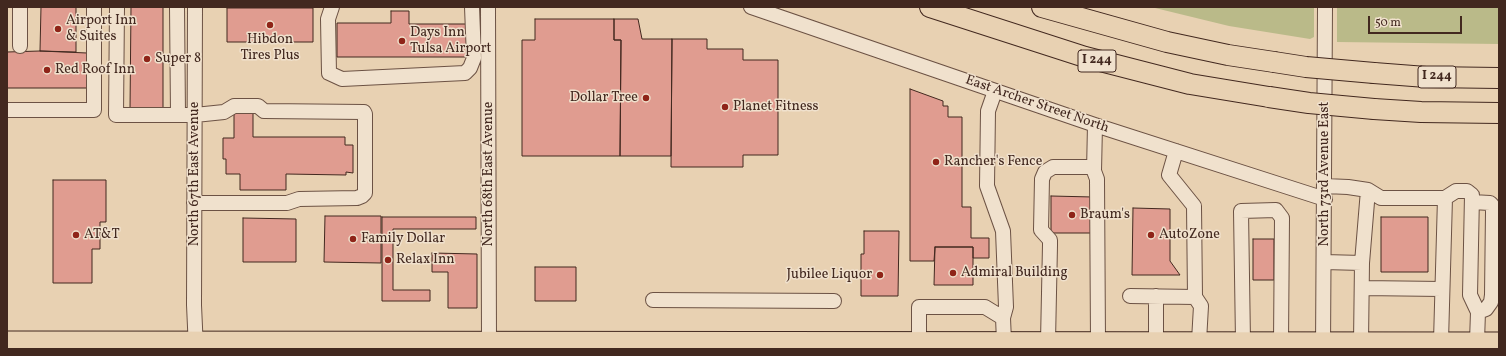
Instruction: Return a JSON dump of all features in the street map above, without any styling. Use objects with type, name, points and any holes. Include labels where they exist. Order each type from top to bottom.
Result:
[{"type":"highway","name":"I 244","points":[[930,7],[1092,59],[1190,84],[1309,103],[1420,112],[1499,113]]},
{"type":"highway","name":"I 244","points":[[1042,7],[1166,42],[1228,55],[1306,67],[1374,73],[1426,77],[1499,78]]},
{"type":"main road","points":[[7,340],[94,344],[276,345],[355,345],[489,340],[563,345],[753,345],[919,341],[943,345],[973,345],[1048,341],[1098,341],[1131,345],[1156,341],[1281,341],[1324,345],[1398,345],[1441,341],[1499,341]]},
{"type":"street","points":[[20,7],[20,46]]},
{"type":"street","points":[[7,110],[94,110],[94,7]]},
{"type":"street","points":[[117,7],[116,115],[195,115],[224,112],[234,106],[258,106],[264,111],[364,112],[365,114],[365,185],[364,194],[357,198],[299,199],[287,203],[194,203]]},
{"type":"street","points":[[332,7],[328,19],[330,73],[342,79],[465,73],[470,68],[474,58],[472,7]]},
{"type":"street","name":"North 68th East Avenue","points":[[488,7],[489,340]]},
{"type":"street","name":"East Archer Street North","points":[[750,7],[1095,125],[1176,151],[1325,193],[1348,187],[1368,190],[1381,198],[1445,198]]},
{"type":"street","name":"North 73rd Avenue East","points":[[1324,345],[1325,7]]},
{"type":"street","points":[[178,115],[177,13],[195,13]]},
{"type":"street","name":"North 67th East Avenue","points":[[195,13],[194,305],[196,344]]},
{"type":"street","points":[[995,91],[988,111],[987,186],[1003,231],[1006,307],[1003,318],[1001,343]]},
{"type":"street","points":[[1095,125],[1094,172],[1097,179],[1098,341]]},
{"type":"street","points":[[1176,151],[1168,175],[1194,206],[1195,297],[1200,306],[1199,341]]},
{"type":"street","points":[[1048,341],[1050,240],[1041,230],[1042,179],[1045,172],[1053,167],[1094,167]]},
{"type":"street","points":[[1364,344],[1362,263],[1368,190]]},
{"type":"street","points":[[1441,341],[1445,198],[1456,191],[1467,191],[1472,195],[1470,296],[1478,312],[1477,341]]},
{"type":"street","points":[[1472,202],[1490,203],[1493,210],[1491,302],[1486,309],[1478,312]]},
{"type":"street","points":[[1243,341],[1241,211],[1276,210],[1282,218],[1281,341]]},
{"type":"street","points":[[1324,262],[1362,263]]},
{"type":"street","points":[[1362,288],[1442,289]]},
{"type":"street","points":[[1130,296],[1195,297]]},
{"type":"street","points":[[1156,296],[1156,341]]},
{"type":"street","points":[[653,300],[834,301]]},
{"type":"street","points":[[919,341],[919,307],[985,307],[1003,318]]},
{"type":"street","points":[[7,340],[7,349]]},
{"type":"green space","points":[[1151,7],[1314,7],[1314,37],[1310,39],[1229,26]]},
{"type":"green space","points":[[1337,7],[1499,7],[1499,44],[1337,42]]},
{"type":"building","name":"Airport Inn & Suites","points":[[41,7],[76,7],[76,52],[40,51]]},
{"type":"building","name":"Super 8","points":[[131,7],[163,7],[163,110],[130,110]]},
{"type":"building","name":"Hibdon Tires Plus","points":[[227,8],[313,8],[313,42],[227,42]]},
{"type":"building","name":"Days Inn Tulsa Airport","points":[[391,11],[409,11],[409,24],[467,24],[467,57],[337,57],[337,23],[391,23]]},
{"type":"building","points":[[535,19],[614,19],[614,40],[621,40],[620,156],[522,156],[522,40],[535,40]]},
{"type":"building","name":"Dollar Tree","points":[[614,19],[638,19],[642,39],[672,39],[671,156],[620,156],[621,40],[614,40]]},
{"type":"building","name":"Planet Fitness","points":[[672,39],[707,39],[707,49],[743,49],[743,60],[778,60],[778,155],[743,155],[743,167],[671,167]]},
{"type":"building","name":"Red Roof Inn","points":[[40,51],[87,53],[87,88],[7,88],[7,52]]},
{"type":"building","name":"Rancher's Fence","points":[[910,89],[943,101],[943,106],[948,106],[948,117],[962,117],[962,207],[971,207],[971,238],[989,238],[989,258],[973,258],[973,247],[935,247],[934,261],[910,261]]},
{"type":"building","points":[[234,113],[253,113],[253,137],[345,137],[345,145],[353,145],[353,173],[346,172],[346,175],[286,174],[286,190],[240,190],[240,174],[226,174],[226,159],[223,159],[223,138],[234,138]]},
{"type":"building","name":"AT&T","points":[[53,180],[106,180],[106,222],[100,222],[100,249],[92,249],[92,283],[53,283]]},
{"type":"building","name":"Braum's","points":[[1051,196],[1093,197],[1093,233],[1051,233]]},
{"type":"building","name":"AutoZone","points":[[1133,208],[1170,209],[1170,261],[1180,275],[1132,275]]},
{"type":"building","name":"Family Dollar","points":[[325,216],[381,216],[381,263],[324,262]]},
{"type":"building","name":"Relax Inn","points":[[382,217],[476,217],[476,229],[393,229],[393,290],[430,290],[430,301],[382,301]]},
{"type":"building","points":[[1381,217],[1428,217],[1428,272],[1381,272]]},
{"type":"building","points":[[243,218],[296,219],[296,262],[243,262]]},
{"type":"building","name":"Jubilee Liquor","points":[[864,231],[899,231],[898,296],[861,296],[861,254],[864,254]]},
{"type":"building","points":[[1253,239],[1274,239],[1274,280],[1253,280]]},
{"type":"building","name":"Admiral Building","points":[[935,247],[973,247],[973,285],[934,285]]},
{"type":"building","points":[[432,253],[477,254],[477,308],[448,308],[448,272],[432,272]]},
{"type":"building","points":[[535,267],[576,267],[576,301],[535,301]]},
{"type":"place","name":"Hibdon Tires Plus","points":[[270,25]]},
{"type":"place","name":"Airport Inn & Suites","points":[[58,29]]},
{"type":"place","name":"Days Inn Tulsa Airport","points":[[402,41]]},
{"type":"place","name":"Super 8","points":[[147,59]]},
{"type":"place","name":"Red Roof Inn","points":[[47,70]]},
{"type":"place","name":"Dollar Tree","points":[[646,98]]},
{"type":"place","name":"Planet Fitness","points":[[725,107]]},
{"type":"place","name":"Rancher's Fence","points":[[936,162]]},
{"type":"place","name":"Braum's","points":[[1072,215]]},
{"type":"place","name":"AT&T","points":[[76,235]]},
{"type":"place","name":"AutoZone","points":[[1151,235]]},
{"type":"place","name":"Family Dollar","points":[[353,239]]},
{"type":"place","name":"Relax Inn","points":[[388,260]]},
{"type":"place","name":"Admiral Building","points":[[953,273]]},
{"type":"place","name":"Jubilee Liquor","points":[[880,275]]}]
